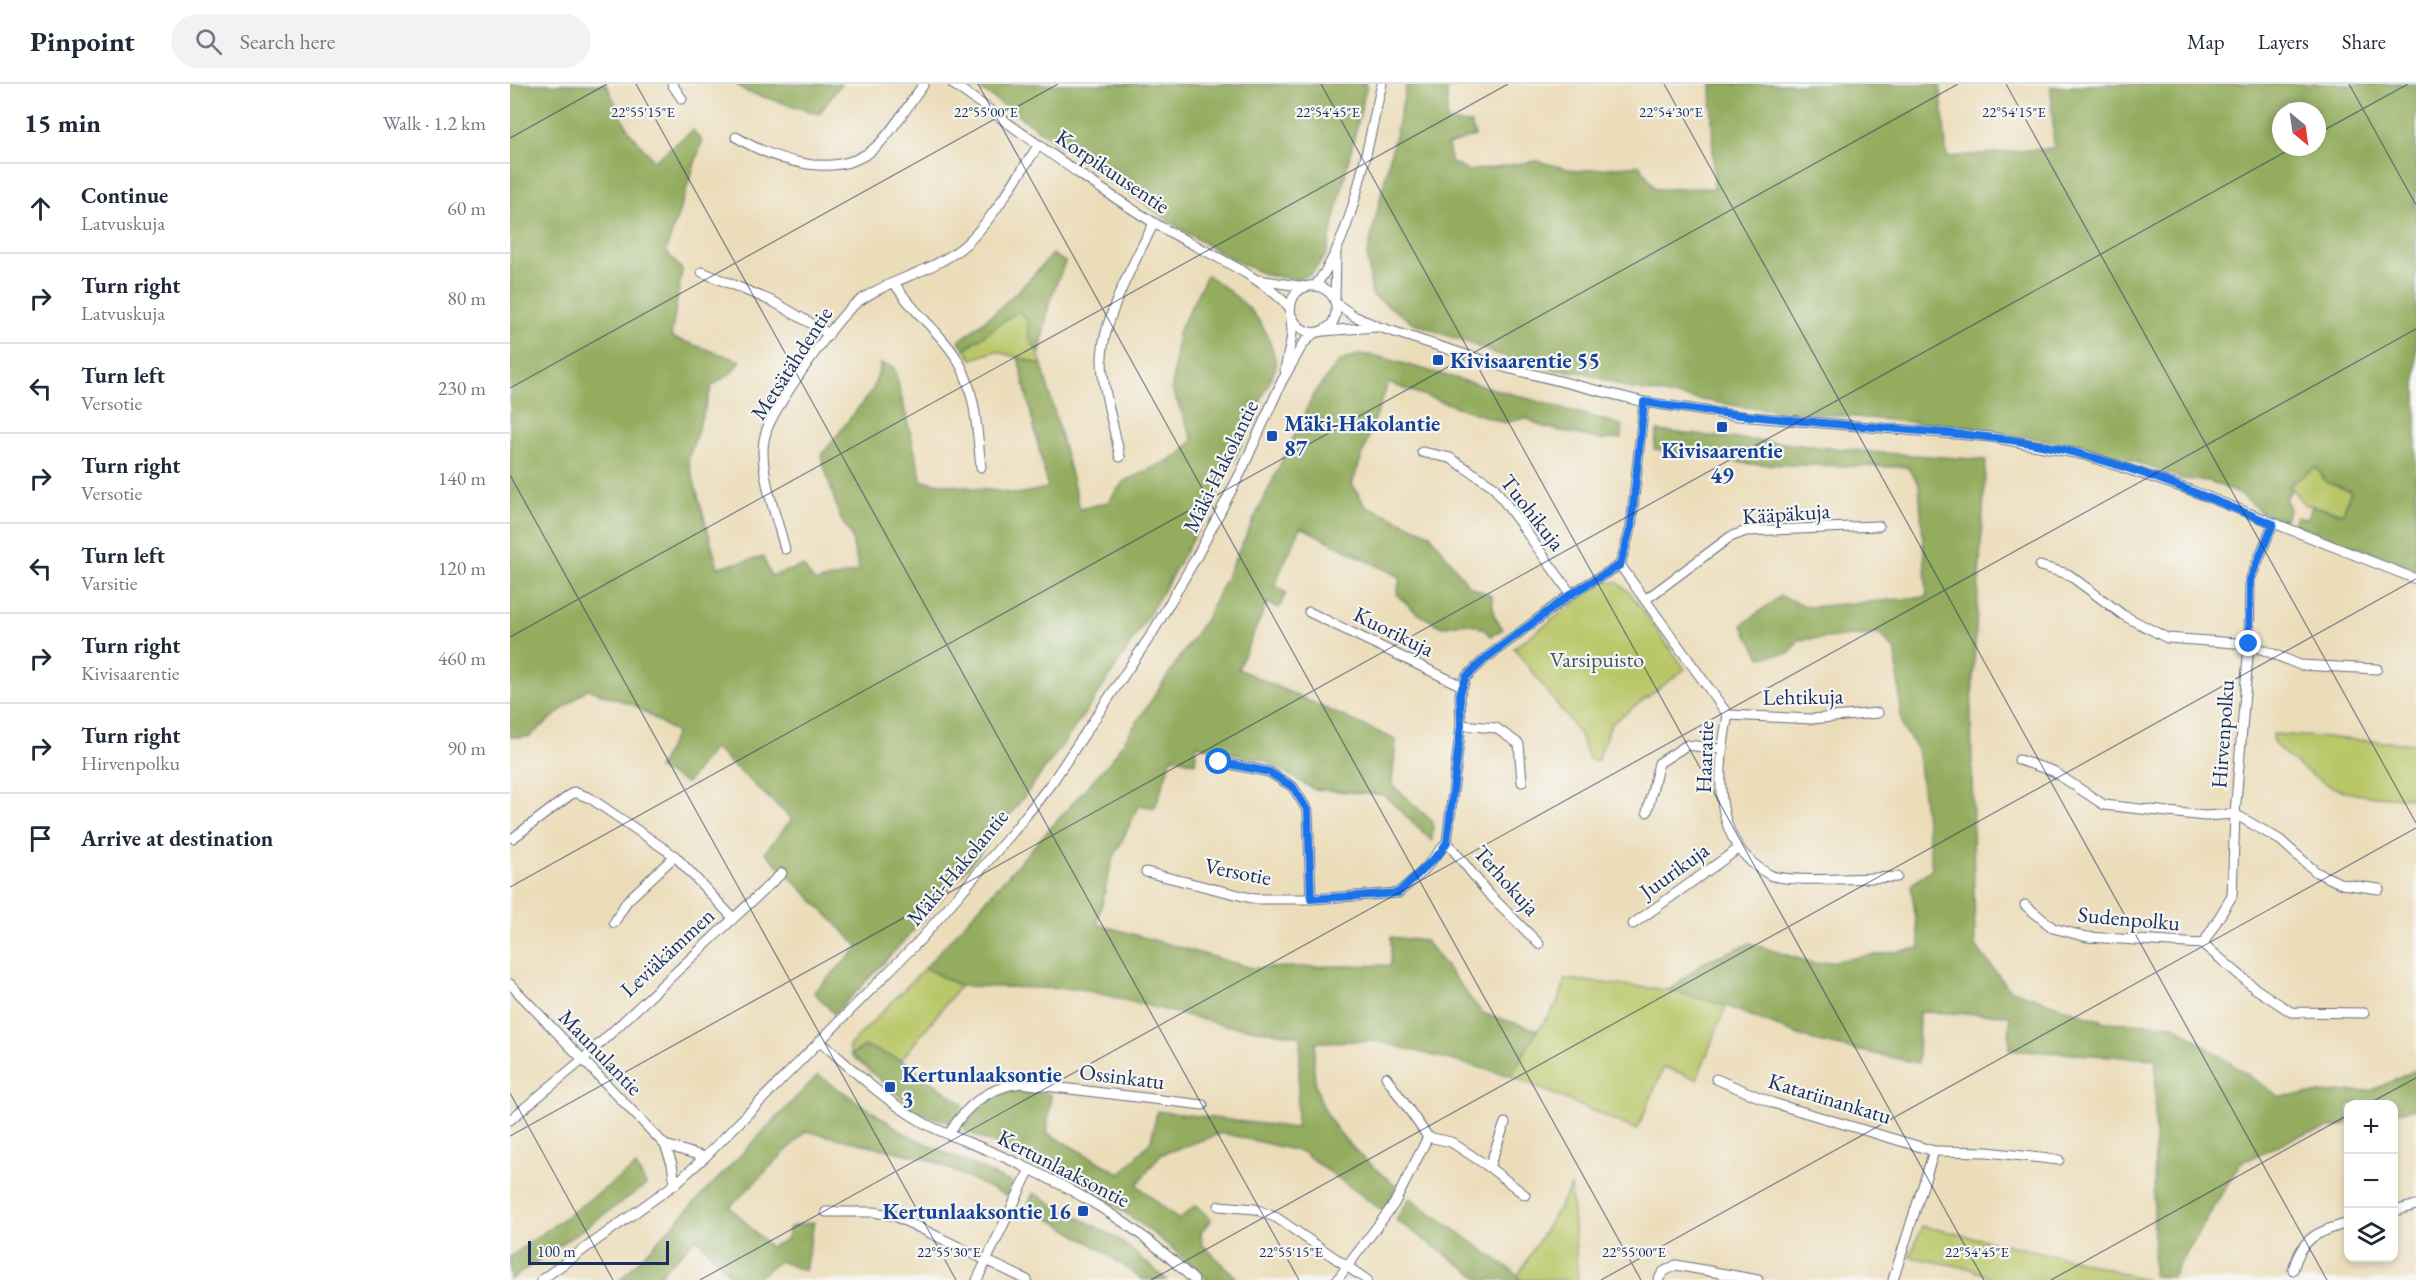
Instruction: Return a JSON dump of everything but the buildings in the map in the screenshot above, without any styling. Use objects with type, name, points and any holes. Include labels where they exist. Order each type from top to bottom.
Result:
[{"type":"street","points":[[672,84],[682,99]]},
{"type":"street","points":[[736,137],[747,144],[813,166],[837,165],[878,145],[924,84]]},
{"type":"street","name":"Korpikuusentie","points":[[953,84],[1154,223],[1258,280],[1291,312]]},
{"type":"street","points":[[1318,332],[1332,324],[1336,301],[1336,255],[1358,184],[1382,84]]},
{"type":"street","name":"Metsätähdentie","points":[[785,549],[764,465],[763,449],[767,429],[829,333],[853,306],[947,258],[965,244],[981,228],[1039,145]]},
{"type":"street","points":[[1120,457],[1102,359],[1114,310],[1130,269],[1154,223]]},
{"type":"street","points":[[1336,255],[1311,286],[1295,295],[1291,312],[1300,328],[1318,332],[1379,327]]},
{"type":"street","points":[[702,272],[774,302],[829,333]]},
{"type":"street","name":"Korpikuusentie","points":[[1258,280],[1311,286]]},
{"type":"street","points":[[895,284],[905,301],[956,357],[965,373],[981,467]]},
{"type":"street","points":[[1311,286],[1327,290],[1353,316],[1379,327],[1540,377],[1644,402],[1739,416],[1992,437],[2040,445],[2138,471],[2416,579]]},
{"type":"street","name":"Mäki-Hakolantie","points":[[1282,381],[1291,342],[1291,312]]},
{"type":"street","name":"Mäki-Hakolantie","points":[[542,1280],[675,1184],[705,1157],[921,940],[1013,832],[1104,708],[1197,556],[1242,470],[1282,381],[1303,344],[1318,332]]},
{"type":"street","points":[[1447,842],[1461,725],[1461,686],[1466,677],[1486,658],[1571,594],[1620,565],[1631,527],[1644,402]]},
{"type":"street","name":"Tuohikuja","points":[[1422,452],[1450,458],[1493,486],[1571,594]]},
{"type":"street","name":"Hirvenpolku","points":[[2203,944],[2232,896],[2235,814],[2249,644],[2250,580],[2273,524]]},
{"type":"street","name":"Kääpäkuja","points":[[1645,600],[1730,537],[1746,531],[1879,526]]},
{"type":"street","name":"Haaratie","points":[[1620,565],[1728,715],[1721,749],[1720,789],[1725,817],[1738,849],[1771,876],[1833,879],[1897,877]]},
{"type":"street","points":[[2040,566],[2068,574],[2123,615],[2167,638],[2249,644],[2300,664],[2377,669]]},
{"type":"street","name":"Kuorikuja","points":[[1309,612],[1461,686]]},
{"type":"street","name":"Lehtikuja","points":[[1728,715],[1811,719],[1878,712]]},
{"type":"street","points":[[1461,725],[1496,728],[1519,744],[1522,782]]},
{"type":"street","points":[[1647,812],[1659,763],[1687,745],[1721,749]]},
{"type":"street","points":[[2019,760],[2053,771],[2104,805],[2205,816],[2235,814],[2280,840],[2316,872],[2342,884],[2379,889]]},
{"type":"street","points":[[1219,762],[1269,772],[1293,787],[1308,811],[1311,899]]},
{"type":"street","points":[[513,838],[574,792],[590,798],[675,856],[732,918]]},
{"type":"street","name":"Versotie","points":[[1146,872],[1255,899],[1311,899],[1398,893],[1422,872],[1447,842]]},
{"type":"street","name":"Terhokuja","points":[[1447,842],[1487,892],[1539,944]]},
{"type":"street","name":"Juurikuja","points":[[1633,924],[1738,849]]},
{"type":"street","points":[[614,923],[627,901],[675,856]]},
{"type":"street","name":"Leviäkämmen","points":[[510,1120],[581,1061],[782,873]]},
{"type":"street","name":"Sudenpolku","points":[[2025,905],[2053,928],[2087,937],[2203,944]]},
{"type":"street","points":[[2203,944],[2256,989],[2291,1012],[2364,1013]]},
{"type":"street","name":"Maunulantie","points":[[510,984],[581,1061],[664,1145],[672,1164],[675,1184]]},
{"type":"street","name":"Kertunlaaksontie","points":[[820,1041],[863,1081],[894,1105],[949,1134],[1030,1169],[1082,1195],[1142,1233],[1194,1280]]},
{"type":"street","points":[[1386,1077],[1428,1137],[1451,1142],[1489,1167],[1525,1195]]},
{"type":"street","name":"Katariinankatu","points":[[1716,1079],[1773,1103],[1934,1151],[1987,1152],[2060,1160]]},
{"type":"street","name":"Ossinkatu","points":[[949,1134],[966,1109],[984,1094],[1000,1086],[1020,1083],[1203,1105]]},
{"type":"street","points":[[1489,1167],[1505,1123]]},
{"type":"street","points":[[1336,1280],[1394,1204],[1428,1137]]},
{"type":"street","name":"Maunulantie","points":[[664,1145],[705,1157]]},
{"type":"street","points":[[1893,1280],[1934,1151]]},
{"type":"street","points":[[977,1280],[1030,1169]]},
{"type":"street","points":[[2398,1210],[2416,1204]]},
{"type":"street","points":[[1219,1206],[1255,1209],[1277,1218],[1367,1280]]},
{"type":"street","points":[[826,1212],[874,1212],[895,1216],[1027,1280]]},
{"type":"street","points":[[2293,1270],[2298,1253],[2306,1242],[2317,1234],[2344,1225]]},
{"type":"street","points":[[1658,1280],[1663,1272],[1676,1266],[1758,1280]]},
{"type":"green space","points":[[510,84],[606,84],[629,131],[654,161],[693,130],[702,142],[666,251],[682,270],[671,337],[741,361],[730,374],[712,386],[688,460],[718,567],[763,557],[771,576],[803,566],[815,582],[859,571],[851,535],[840,518],[821,456],[873,389],[881,364],[894,367],[922,481],[1018,494],[1048,488],[1018,357],[1042,365],[1080,509],[1108,502],[1124,481],[1178,456],[1193,440],[1172,389],[1178,333],[1207,275],[1248,307],[1269,339],[1276,365],[1274,373],[1241,445],[1192,540],[1149,614],[1103,686],[1055,756],[1003,824],[893,953],[834,1014],[814,992],[859,947],[765,852],[792,819],[714,748],[687,783],[658,769],[676,733],[634,705],[587,689],[529,737],[510,737]]},
{"type":"green space","points":[[736,84],[841,84],[819,114],[747,92]]},
{"type":"green space","points":[[973,84],[1367,84],[1326,255],[1311,274],[1297,279],[1266,275],[1185,232]]},
{"type":"green space","points":[[1407,84],[1471,84],[1447,88],[1447,122],[1471,124],[1475,136],[1448,145],[1451,162],[1468,171],[1537,161],[1576,171],[1640,165],[1655,189],[1714,188],[1711,84],[1940,84],[1947,157],[2054,148],[2051,87],[2109,84],[2416,84],[2416,569],[2293,524],[2296,516],[2307,519],[2312,506],[2343,513],[2351,491],[2326,482],[2316,467],[2290,485],[2292,489],[2285,498],[2290,509],[2284,521],[2258,510],[2242,495],[2209,481],[2182,479],[2136,462],[2074,445],[1956,426],[1744,407],[1628,388],[1585,373],[1551,369],[1497,354],[1412,322],[1372,295],[1367,255]]},
{"type":"green space","points":[[1052,254],[1065,262],[1049,303],[1040,353],[1033,346],[1030,338],[1028,320],[1018,311],[965,349],[959,341],[1008,300]]},
{"type":"green space","points":[[1018,310],[1028,320],[1029,335],[1042,365],[996,351],[972,359],[965,349]]},
{"type":"green space","points":[[1357,355],[1373,355],[1622,425],[1621,438],[1602,440],[1544,427],[1526,418],[1504,423],[1388,383],[1352,484],[1365,505],[1430,534],[1469,586],[1492,596],[1494,616],[1503,629],[1491,636],[1474,625],[1456,624],[1442,627],[1417,613],[1397,595],[1400,577],[1301,527],[1274,585],[1286,593],[1279,608],[1267,603],[1238,669],[1396,740],[1392,785],[1433,822],[1432,841],[1384,795],[1313,789],[1266,761],[1197,745],[1195,763],[1172,757],[1155,808],[1139,805],[1112,861],[1097,924],[1252,968],[1391,965],[1391,937],[1426,941],[1482,1013],[1538,1030],[1511,1076],[1377,1041],[1316,1042],[1314,1066],[1317,1088],[1334,1125],[1347,1142],[1397,1187],[1383,1211],[1302,1152],[1222,1133],[1160,1155],[1137,1185],[1179,1220],[1196,1205],[1211,1220],[1201,1232],[1202,1244],[1239,1280],[1207,1280],[1151,1231],[1123,1211],[1064,1176],[965,1131],[962,1124],[984,1104],[1002,1094],[1022,1092],[1051,1094],[1047,1133],[1121,1174],[1151,1141],[1157,1111],[1296,1128],[1301,1036],[1224,1025],[1081,989],[960,986],[925,968],[1113,758],[1208,615],[1315,392],[1339,362]]},
{"type":"green space","points":[[1657,431],[1883,453],[1986,460],[1971,714],[1975,945],[2009,989],[2105,1022],[2174,1025],[2279,1096],[2373,1090],[2416,1070],[2416,1108],[2398,1112],[2398,1100],[2344,1100],[2344,1125],[2298,1136],[2240,1163],[2172,1277],[2153,1276],[2156,1059],[2009,1050],[2010,1015],[1919,1012],[1918,1063],[1814,1041],[1726,1006],[1669,990],[1704,962],[1750,943],[1815,964],[1920,948],[1911,885],[1932,868],[1917,748],[1902,727],[1896,652],[1880,634],[1798,640],[1790,653],[1760,657],[1742,625],[1780,596],[1809,607],[1927,597],[1919,484],[1907,467],[1750,464],[1654,449]]},
{"type":"green space","points":[[2306,452],[2326,482],[2351,491],[2343,513],[2304,504],[2278,471]]},
{"type":"green space","name":"Varsipuisto","points":[[1603,582],[1617,582],[1630,593],[1685,669],[1611,724],[1597,761],[1589,759],[1579,733],[1514,648]]},
{"type":"green space","points":[[2273,734],[2416,744],[2416,798],[2363,795],[2333,787],[2301,768],[2274,744]]},
{"type":"green space","points":[[925,968],[960,986],[901,1060],[865,1046],[851,1055],[849,1046]]},
{"type":"green space","points":[[1565,979],[1669,990],[1726,1006],[1697,1079],[1664,1067],[1637,1130],[1511,1076],[1534,1035],[1555,1006],[1561,995]]},
{"type":"green space","points":[[865,1046],[901,1060],[963,1104],[958,1115],[946,1122],[919,1112],[851,1055]]},
{"type":"green space","points":[[818,1075],[909,1136],[1012,1183],[1007,1196],[928,1159],[806,1131],[730,1207],[770,1247],[786,1240],[790,1227],[814,1222],[805,1271],[779,1261],[755,1280],[735,1280],[697,1238],[661,1273],[663,1280],[620,1280]]},
{"type":"green space","points":[[636,1166],[646,1185],[510,1280],[510,1257]]},
{"type":"green space","points":[[1571,1187],[1578,1280],[1522,1280],[1517,1277]]},
{"type":"green space","points":[[1033,1193],[1117,1238],[1167,1280],[1143,1280],[1100,1249],[1028,1206]]},
{"type":"green space","points":[[1410,1198],[1513,1271],[1522,1280],[1482,1280],[1396,1220]]},
{"type":"green space","points":[[1922,1226],[2076,1260],[2147,1280],[1996,1280],[1968,1268],[1910,1257]]},
{"type":"place","name":"Kivisaarentie 55","points":[[1438,360]]},
{"type":"place","name":"Kivisaarentie 49","points":[[1722,427]]},
{"type":"place","name":"Mäki-Hakolantie 87","points":[[1272,436]]},
{"type":"place","name":"Kertunlaaksontie 3","points":[[890,1087]]},
{"type":"place","name":"Kertunlaaksontie 16","points":[[1083,1211]]},
{"type":"route","points":[[1219,762],[1269,772],[1293,787],[1308,811],[1311,899],[1398,893],[1422,872],[1447,842],[1461,725],[1460,694],[1466,677],[1486,658],[1571,594],[1620,565],[1627,548],[1631,527],[1644,402],[1739,416],[1992,437],[2085,455],[2190,490],[2273,524],[2262,546],[2250,580],[2249,644]]}]
